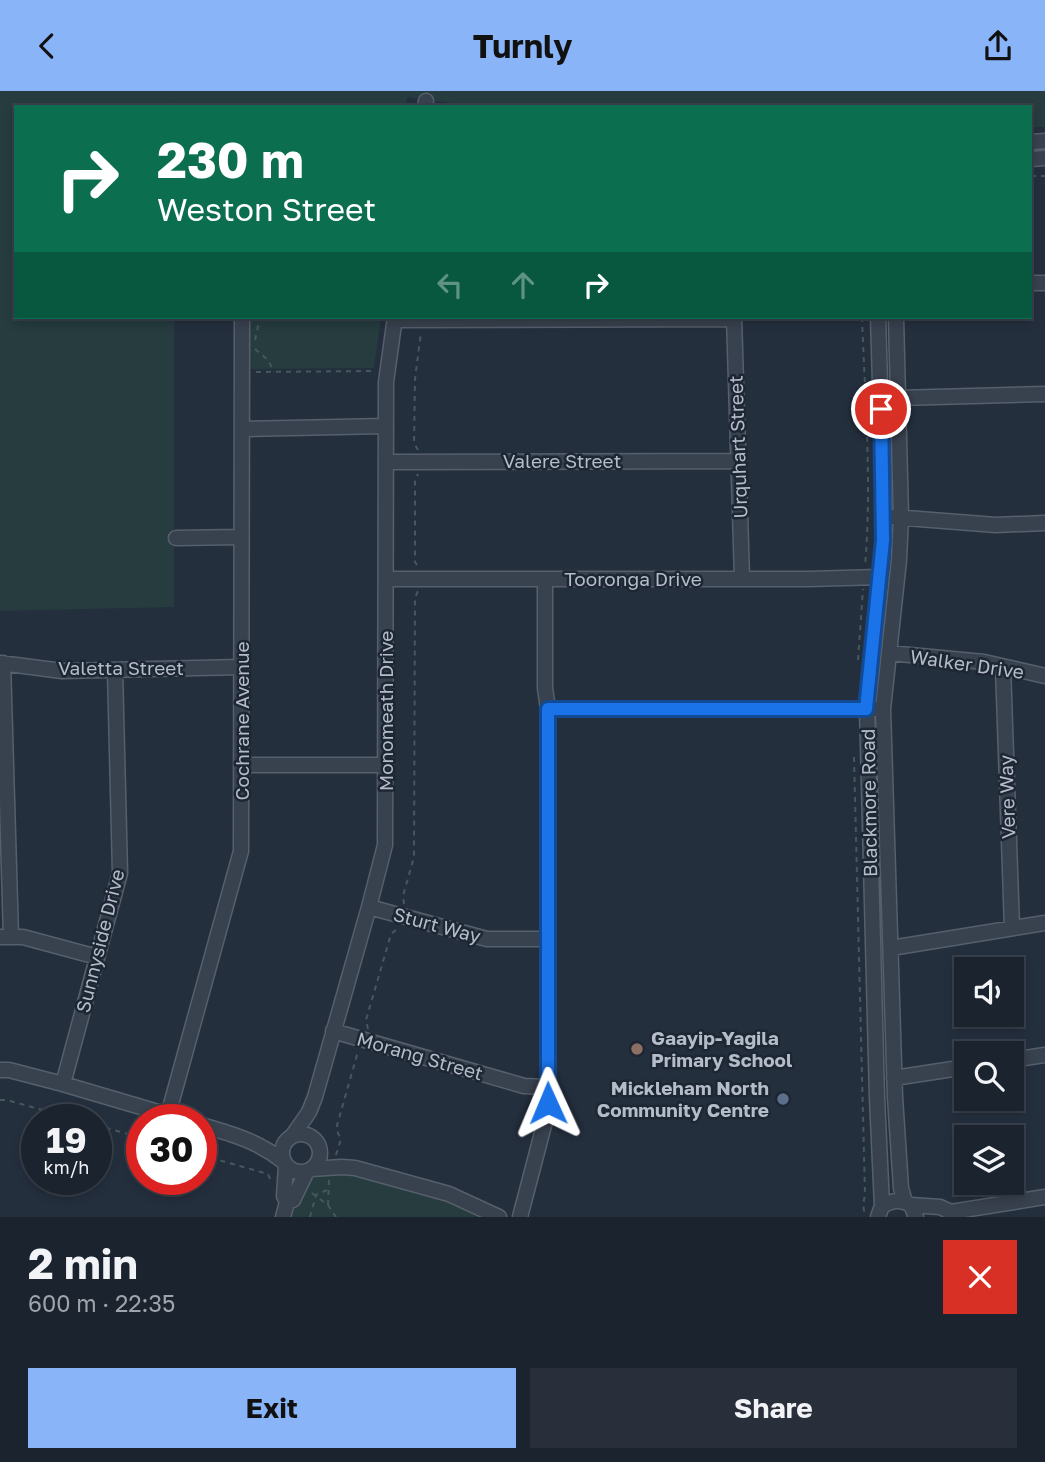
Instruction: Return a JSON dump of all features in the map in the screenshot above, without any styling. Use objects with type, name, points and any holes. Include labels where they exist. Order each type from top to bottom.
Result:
[{"type":"street","name":"Cochrane Avenue","points":[[171,1104],[240,858],[242,319]]},
{"type":"street","name":"Monomeath Drive","points":[[291,1137],[309,1112],[315,1097],[385,845],[385,426],[387,370],[395,319]]},
{"type":"street","name":"Urquhart Street","points":[[734,319],[742,578]]},
{"type":"street","name":"Blackmore Road","points":[[877,1213],[877,1098],[866,709],[884,518],[878,319]]},
{"type":"street","name":"Blackmore Road","points":[[896,319],[901,517],[883,709],[894,1078],[901,1188],[911,1208]]},
{"type":"street","points":[[898,398],[1045,394]]},
{"type":"street","points":[[242,429],[385,426]]},
{"type":"street","name":"Valere Street","points":[[386,462],[739,461]]},
{"type":"street","points":[[884,518],[996,525],[1045,523]]},
{"type":"street","points":[[176,538],[241,537]]},
{"type":"street","name":"Tooronga Drive","points":[[386,579],[880,577]]},
{"type":"street","points":[[520,1217],[547,1114],[548,709],[545,688],[545,579]]},
{"type":"street","name":"Walker Drive","points":[[889,653],[984,662],[1045,676]]},
{"type":"street","points":[[2,663],[5,937],[23,937],[97,957]]},
{"type":"street","name":"Valetta Street","points":[[2,663],[62,671],[242,667]]},
{"type":"street","name":"Vere Way","points":[[1003,667],[1012,928]]},
{"type":"street","name":"Sunnyside Drive","points":[[63,1084],[120,873],[115,670]]},
{"type":"street","points":[[548,709],[883,709]]},
{"type":"street","points":[[242,765],[386,765]]},
{"type":"street","name":"Sturt Way","points":[[369,907],[487,939],[548,939]]},
{"type":"street","points":[[891,948],[1045,923]]},
{"type":"street","name":"Morang Street","points":[[333,1031],[524,1086],[547,1087]]},
{"type":"street","points":[[1024,1058],[1045,1055]]},
{"type":"street","points":[[894,1078],[954,1069]]},
{"type":"street","points":[[0,1070],[63,1084],[131,1104]]},
{"type":"street","name":"Monomeath Drive","points":[[315,1097],[317,1144]]},
{"type":"street","points":[[217,1130],[243,1137],[274,1141],[305,1134],[335,1158],[355,1168]]},
{"type":"street","points":[[243,1137],[272,1153],[293,1170],[355,1168],[449,1194],[499,1217]]},
{"type":"street","points":[[282,1217],[287,1202],[284,1196],[285,1164],[282,1149],[291,1137]]},
{"type":"street","points":[[287,1202],[293,1200],[309,1170],[319,1159],[317,1144]]},
{"type":"street","points":[[877,1213],[893,1201],[911,1208],[940,1207],[948,1214],[1045,1197]]},
{"type":"path","points":[[255,349],[268,360],[274,372]]},
{"type":"path","points":[[241,372],[387,370]]},
{"type":"path","points":[[0,1100],[21,1104]]},
{"type":"path","points":[[310,1217],[316,1195],[328,1189]]},
{"type":"green space","points":[[0,91],[1045,91],[1045,127],[1032,127],[1032,105],[459,105],[408,97],[406,105],[183,105],[174,102],[174,105],[14,105],[14,319],[174,319],[174,607],[0,611]]},
{"type":"green space","points":[[248,319],[381,319],[374,368],[248,369]]},
{"type":"green space","points":[[342,1167],[499,1217],[283,1217],[307,1171]]},
{"type":"place","name":"Gaayip-Yagila Primary School","points":[[637,1049]]},
{"type":"place","name":"Mickleham North Community Centre","points":[[783,1099]]},
{"type":"route","points":[[548,1103],[548,709],[866,709],[883,540],[881,409]]}]
